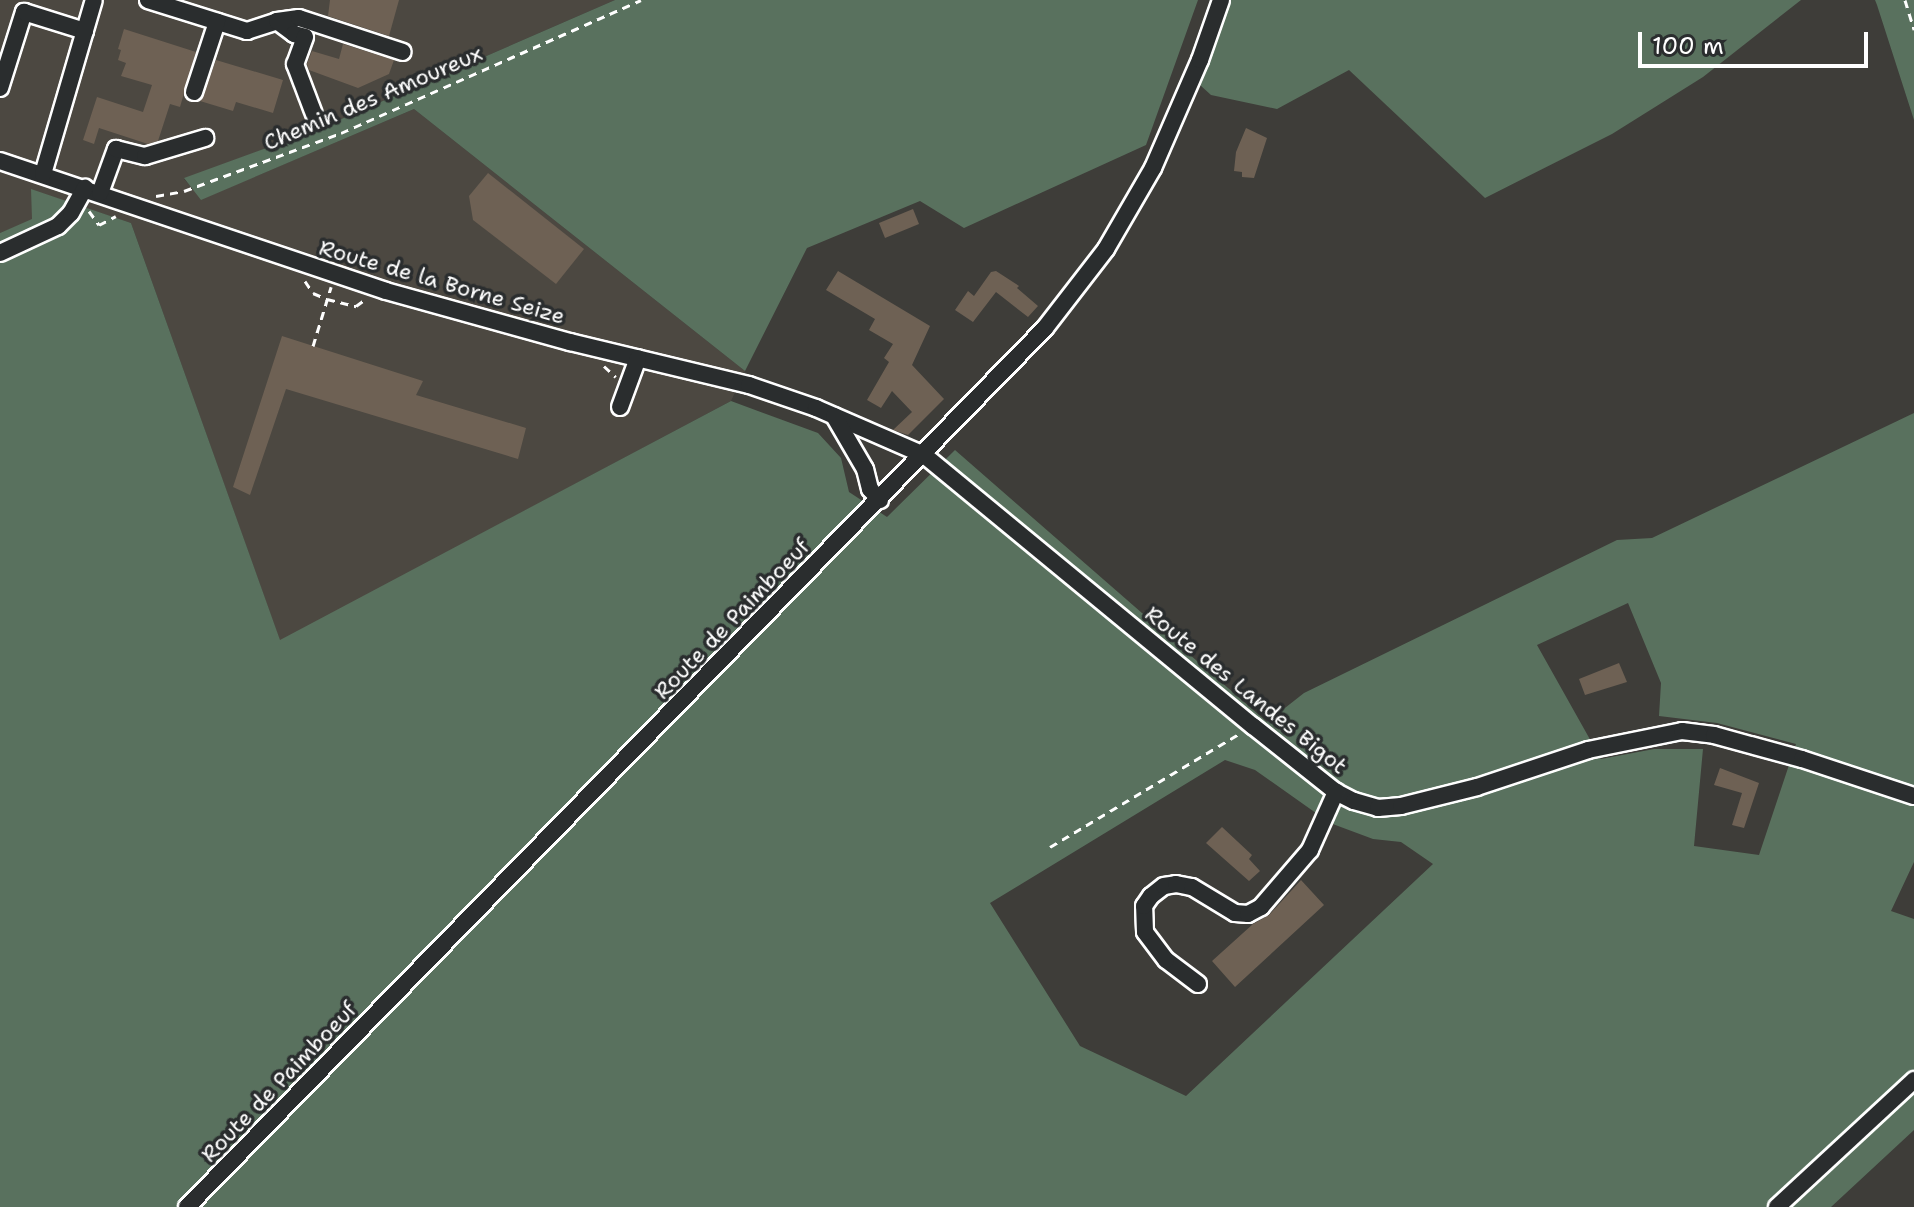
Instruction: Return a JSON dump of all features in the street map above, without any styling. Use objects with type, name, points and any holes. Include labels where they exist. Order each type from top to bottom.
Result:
[{"type":"street","points":[[43,174],[94,0]]},
{"type":"street","points":[[148,0],[247,31],[277,21],[299,18],[403,52]]},
{"type":"street","name":"Route de Paimboeuf","points":[[187,1207],[1045,328],[1106,249],[1166,145],[1221,0]]},
{"type":"street","points":[[0,88],[24,12],[85,31]]},
{"type":"street","points":[[277,21],[294,34],[305,37],[295,64],[314,114]]},
{"type":"street","points":[[194,92],[217,22]]},
{"type":"street","points":[[0,253],[58,226],[93,190],[116,149],[145,156],[205,138]]},
{"type":"street","name":"Route de la Borne Seize","points":[[0,161],[93,190],[335,275],[638,358],[749,385],[834,416]]},
{"type":"street","points":[[620,407],[638,358]]},
{"type":"street","points":[[834,416],[865,469],[870,489],[880,500]]},
{"type":"street","name":"Route des Landes Bigot","points":[[834,416],[924,455],[1336,792],[1378,808],[1401,806],[1477,787],[1588,750],[1682,731],[1714,735],[1802,759],[1914,796]]},
{"type":"street","points":[[1198,984],[1153,947],[1145,932],[1144,906],[1164,886],[1176,884],[1192,887],[1235,913],[1248,914],[1261,907],[1310,850],[1336,792]]},
{"type":"street","points":[[1777,1207],[1914,1080]]},
{"type":"path","name":"Chemin des Amoureux","points":[[144,194],[184,191],[341,133],[641,0]]},
{"type":"path","points":[[1905,0],[1914,30]]},
{"type":"path","points":[[84,205],[99,225]]},
{"type":"path","points":[[313,346],[335,275]]},
{"type":"path","points":[[327,299],[348,305]]},
{"type":"path","points":[[1050,847],[1253,726]]},
{"type":"shaded area","points":[[0,0],[615,0],[316,130],[184,179],[202,199],[414,109],[745,371],[731,401],[280,641],[131,223],[32,190],[32,220],[0,233]]},
{"type":"green space","points":[[615,0],[1198,0],[1146,145],[964,228],[920,201],[807,248],[745,371],[414,109],[201,200],[184,178],[316,130]]},
{"type":"green space","points":[[1227,0],[1801,0],[1703,77],[1612,134],[1485,198],[1349,70],[1277,109],[1211,95],[1200,85]]},
{"type":"green space","points":[[1875,0],[1914,0],[1914,120],[1877,5]]},
{"type":"green space","points":[[31,189],[131,223],[280,640],[731,401],[818,433],[841,458],[849,492],[887,517],[955,450],[1267,722],[1304,693],[1617,540],[1652,538],[1914,413],[1914,862],[1891,911],[1914,919],[1914,1130],[1831,1207],[0,1207],[0,233],[32,219]],"holes":[[[1628,603],[1661,683],[1659,716],[1717,723],[1796,744],[1759,855],[1694,846],[1703,749],[1654,749],[1601,759],[1537,645]],[[1225,760],[1255,770],[1330,823],[1373,839],[1401,842],[1433,864],[1186,1096],[1080,1046],[990,903]]]},
{"type":"building","points":[[330,0],[399,0],[389,36],[328,16]]},
{"type":"building","points":[[124,29],[196,52],[180,107],[170,104],[158,141],[148,144],[99,128],[94,144],[83,140],[97,97],[143,112],[152,85],[121,76],[126,63],[118,60],[121,50],[118,49]]},
{"type":"building","points":[[343,44],[394,60],[389,74],[358,88],[309,70],[307,64],[312,51],[339,59]]},
{"type":"building","points":[[216,60],[283,80],[273,113],[236,102],[233,111],[200,101]]},
{"type":"building","points":[[1246,128],[1267,138],[1254,178],[1242,177],[1242,172],[1234,171],[1236,152]]},
{"type":"building","points":[[488,173],[584,249],[556,284],[473,220],[469,196]]},
{"type":"building","points":[[913,209],[919,224],[885,238],[879,223]]},
{"type":"building","points":[[838,271],[930,326],[912,365],[944,399],[908,435],[893,430],[912,412],[892,391],[881,408],[867,400],[889,362],[884,358],[893,344],[869,330],[875,319],[826,290]]},
{"type":"building","points":[[996,271],[1019,286],[1017,288],[1038,306],[1028,317],[996,292],[973,322],[955,310],[968,291],[974,296],[991,272]]},
{"type":"building","points":[[282,336],[423,381],[416,395],[526,428],[518,459],[286,389],[250,495],[233,487]]},
{"type":"building","points":[[1619,663],[1627,682],[1585,695],[1579,679]]},
{"type":"building","points":[[1720,768],[1759,783],[1744,828],[1732,825],[1742,793],[1714,785]]},
{"type":"building","points":[[1222,827],[1252,855],[1249,859],[1260,871],[1249,881],[1206,843]]},
{"type":"building","points":[[1301,880],[1324,905],[1235,987],[1212,961],[1253,924],[1269,915]]}]
